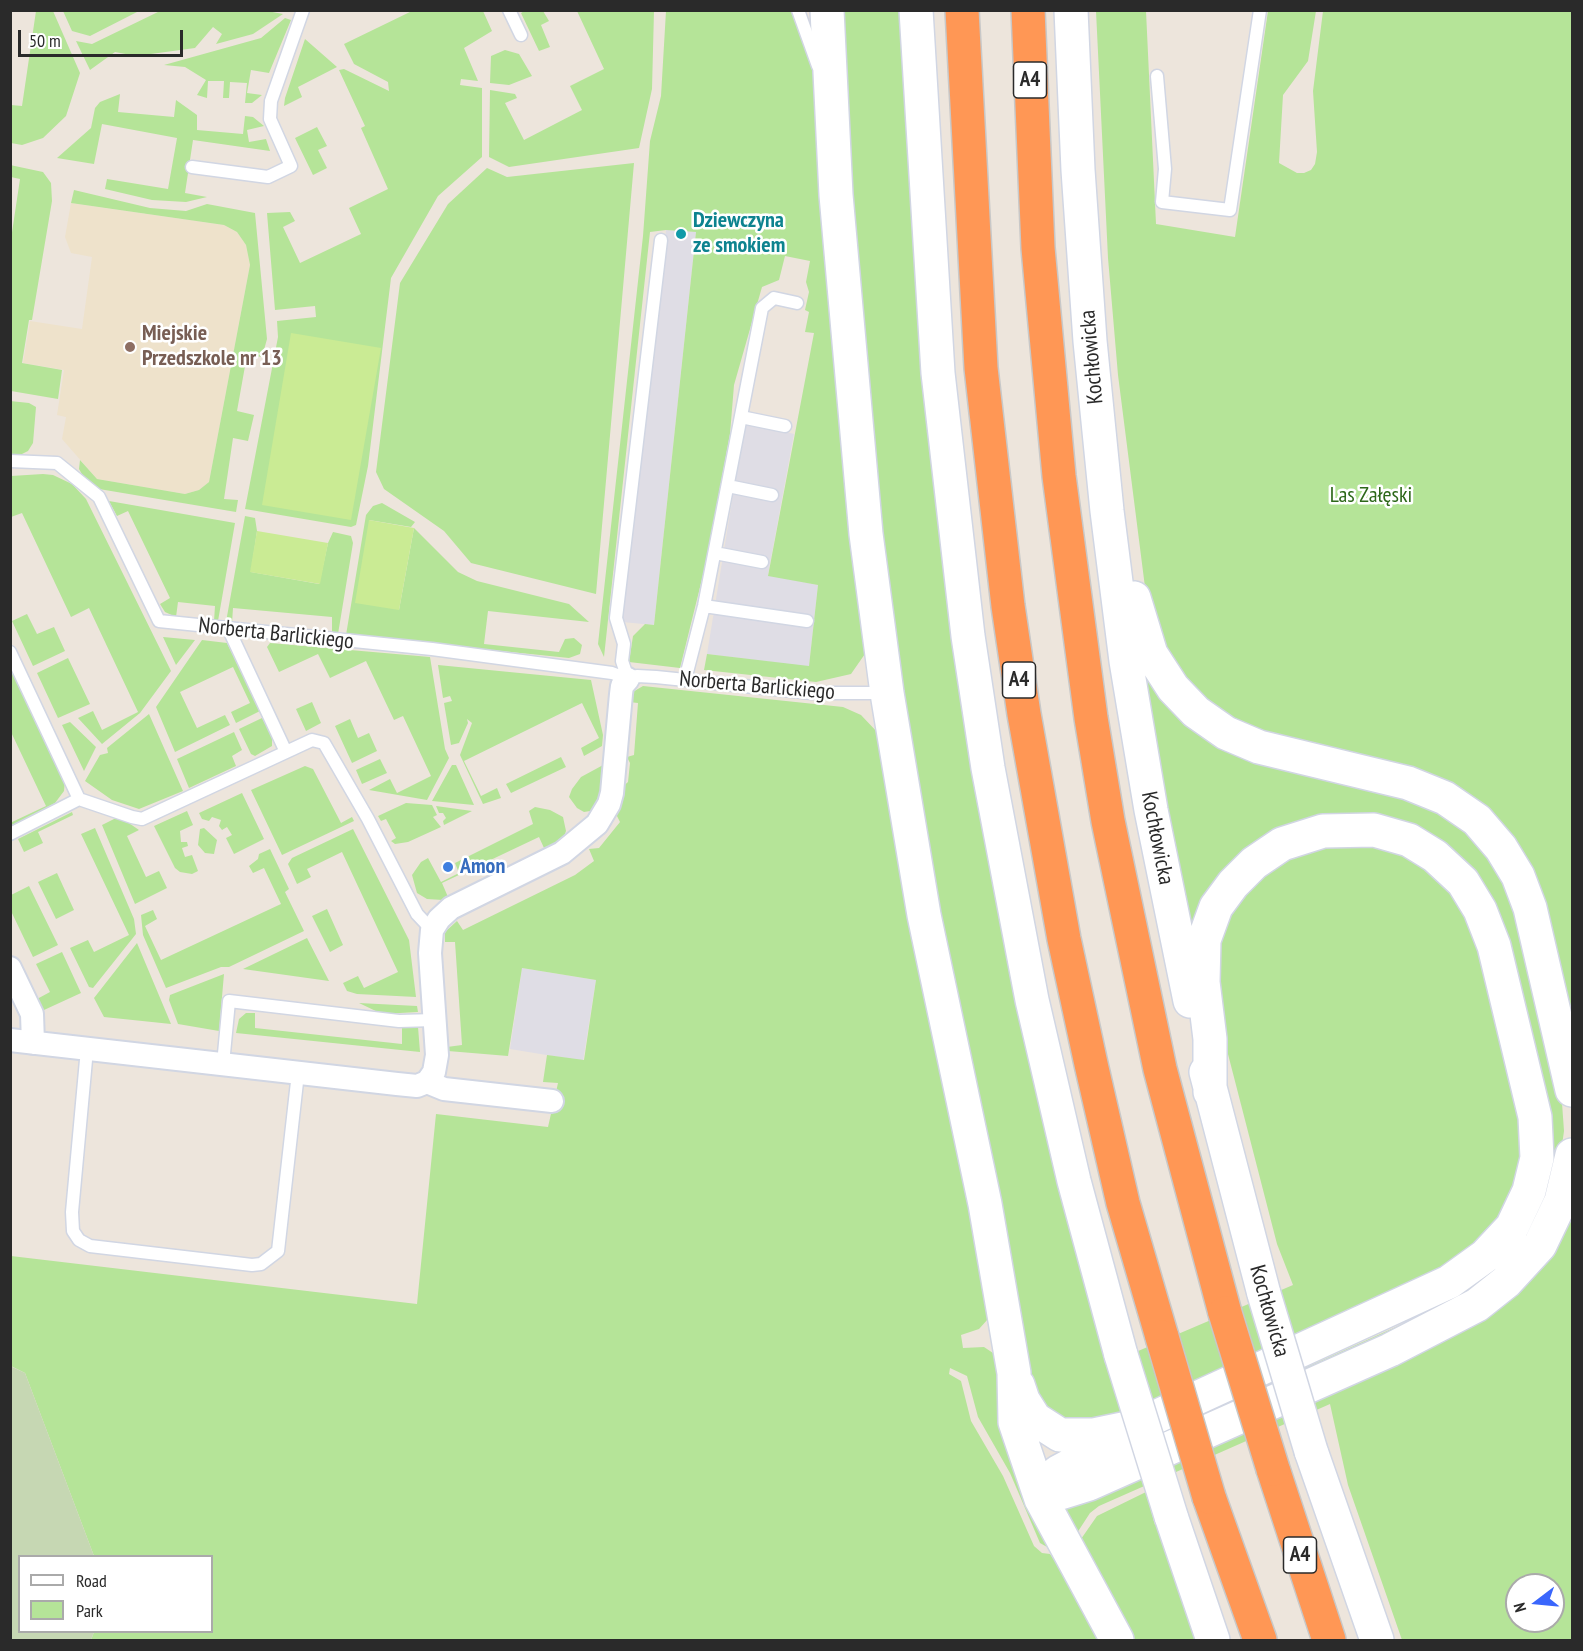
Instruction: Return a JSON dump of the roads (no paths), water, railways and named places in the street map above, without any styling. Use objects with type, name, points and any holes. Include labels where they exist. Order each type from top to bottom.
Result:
[{"type":"highway","name":"A4","points":[[962,10],[981,368],[1008,606],[1024,714],[1064,939],[1124,1203],[1209,1497],[1260,1641]]},
{"type":"highway","name":"A4","points":[[1028,10],[1038,248],[1059,476],[1091,718],[1108,821],[1155,1047],[1225,1313],[1329,1641]]},
{"type":"main road","points":[[827,10],[850,375],[866,534],[887,693],[924,915],[985,1204],[1014,1374],[1015,1422],[1041,1499],[1117,1641]]},
{"type":"main road","points":[[916,10],[938,373],[971,658],[996,811],[1030,989],[1074,1181],[1121,1355],[1213,1641]]},
{"type":"main road","name":"Kochłowicka","points":[[1071,10],[1078,181],[1090,341],[1107,511],[1126,661],[1151,810],[1210,1092],[1264,1294],[1311,1451],[1377,1641]]},
{"type":"main road","points":[[1107,511],[1151,654],[1173,688],[1196,712],[1226,733],[1259,747],[1408,783],[1445,798],[1477,820],[1501,848],[1518,876],[1530,908],[1572,1090]]},
{"type":"main road","points":[[1041,1499],[1058,1472],[1103,1448],[1136,1426],[1449,1282],[1485,1256],[1512,1227],[1529,1191],[1537,1158],[1535,1117],[1494,946],[1480,910],[1463,882],[1435,856],[1408,840],[1374,830],[1323,831],[1282,844],[1254,863],[1216,907],[1204,940],[1203,982],[1210,1039],[1210,1092]]},
{"type":"main road","points":[[1041,1499],[1089,1484],[1390,1350],[1477,1305],[1506,1282],[1540,1245],[1561,1201],[1572,1155]]},
{"type":"main road","points":[[1014,1374],[1023,1400],[1035,1419],[1060,1435],[1094,1435],[1136,1426]]},
{"type":"street","points":[[10,968],[32,1014],[22,1042],[417,1086],[427,1082],[434,1072],[437,1056],[430,953],[432,930],[439,919],[451,909],[562,853],[597,824],[609,804],[612,793],[622,686],[628,679]]},
{"type":"street","points":[[427,1082],[444,1089],[552,1101]]},
{"type":"lane","points":[[192,167],[268,177],[291,166],[270,119],[271,101],[303,10]]},
{"type":"lane","points":[[508,10],[521,35]]},
{"type":"lane","points":[[798,10],[831,97]]},
{"type":"lane","points":[[1157,76],[1165,169],[1162,202],[1230,210],[1260,10]]},
{"type":"lane","points":[[628,679],[622,661],[624,644],[616,618],[661,240]]},
{"type":"lane","points":[[685,680],[715,553],[762,308],[774,298],[797,303]]},
{"type":"lane","points":[[741,417],[785,426]]},
{"type":"lane","name":"Norberta Barlickiego","points":[[10,461],[57,464],[99,497],[159,621],[432,650],[612,673],[628,679],[637,676],[812,693],[887,693]]},
{"type":"lane","points":[[728,486],[771,495]]},
{"type":"lane","points":[[715,553],[762,562]]},
{"type":"lane","points":[[704,606],[807,621]]},
{"type":"lane","points":[[230,630],[286,752]]},
{"type":"lane","points":[[10,652],[79,799]]},
{"type":"lane","points":[[10,834],[79,799],[142,819],[312,740],[324,743],[368,819],[417,914],[432,930]]},
{"type":"lane","points":[[223,1064],[230,1001],[399,1021],[435,1020]]},
{"type":"lane","points":[[87,1049],[72,1212],[73,1231],[79,1240],[90,1246],[252,1265],[261,1264],[278,1251],[298,1073]]},
{"type":"place","name":"Dziewczyna ze smokiem","points":[[681,234]]},
{"type":"place","name":"Miejskie Przedszkole nr 13","points":[[130,347]]},
{"type":"place","name":"Amon","points":[[448,867]]},
{"type":"park label","name":"Las Załęski","points":[[1371,496]]}]
